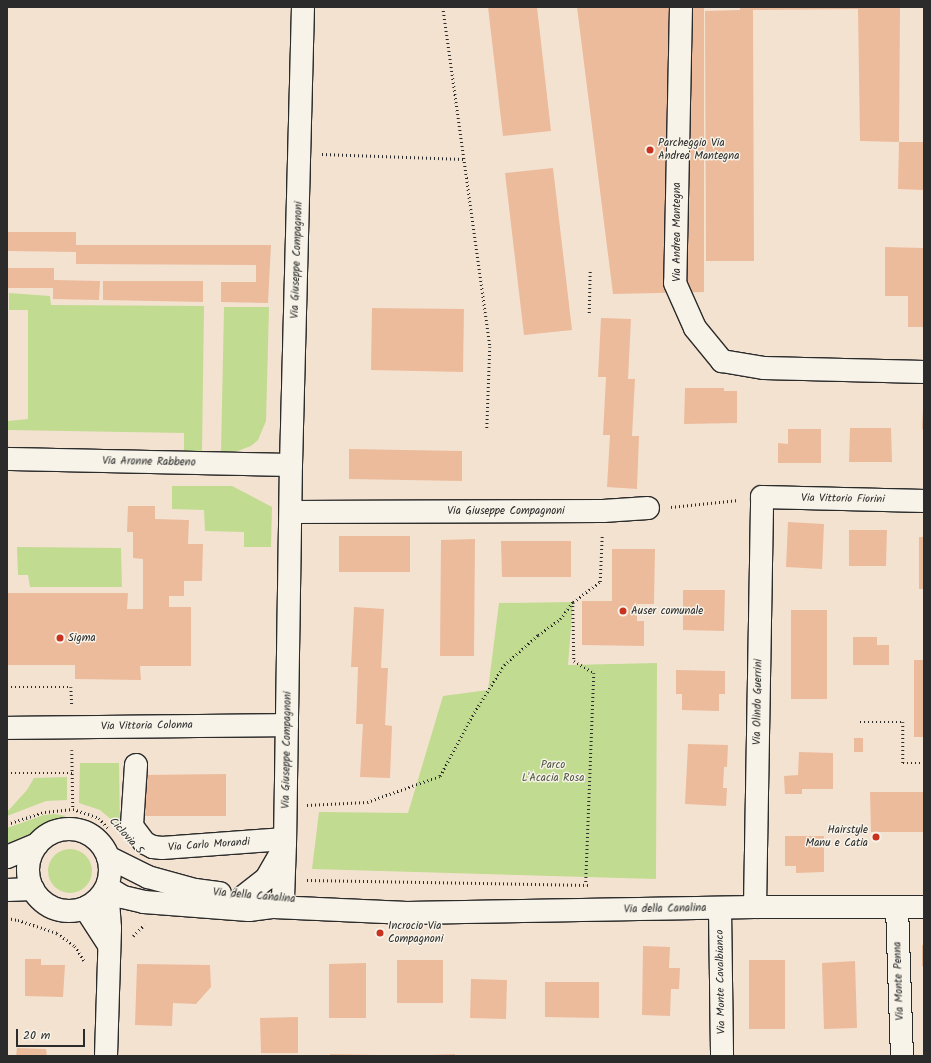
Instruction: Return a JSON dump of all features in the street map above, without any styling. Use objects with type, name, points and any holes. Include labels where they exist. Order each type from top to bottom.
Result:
[{"type":"street","name":"Via Giuseppe Compagnoni","points":[[278,903],[285,842],[303,7]]},
{"type":"street","name":"Via Andrea Mantegna","points":[[682,7],[675,283],[695,328],[722,361],[764,368],[924,372]]},
{"type":"street","name":"Via Aronne Rabbeno","points":[[7,459],[292,465]]},
{"type":"street","name":"Via Vittorio Fiorini","points":[[762,497],[924,501]]},
{"type":"street","name":"Via Olindo Guerrini","points":[[755,907],[762,497]]},
{"type":"street","name":"Via Giuseppe Compagnoni","points":[[292,512],[603,511],[648,508]]},
{"type":"street","name":"Via Vittoria Colonna","points":[[7,728],[287,724]]},
{"type":"street","name":"Via Carlo Morandi","points":[[136,764],[132,826],[145,843],[153,847],[162,848],[285,842]]},
{"type":"street","name":"Via della Canalina","points":[[7,857],[37,844],[51,833],[68,829],[76,829],[85,832],[99,842],[108,857],[148,877],[195,890],[244,896],[278,903],[407,913],[720,909],[755,907],[924,907]]},
{"type":"street","name":"Via Giuseppe Compagnoni","points":[[244,896],[266,879],[285,842]]},
{"type":"street","points":[[37,844],[29,860],[28,879],[42,902],[59,910],[67,911],[85,908],[98,899],[107,887]]},
{"type":"street","points":[[106,1056],[108,945],[110,928],[107,887],[110,872],[108,857]]},
{"type":"street","name":"Via della Canalina","points":[[107,887],[122,897],[144,902],[249,910],[278,903]]},
{"type":"street","points":[[7,890],[33,889]]},
{"type":"street","name":"Via Monte Penna","points":[[897,907],[902,1056]]},
{"type":"street","points":[[85,908],[108,945]]},
{"type":"street","name":"Via Monte Cavalbianco","points":[[720,909],[722,1056]]},
{"type":"path","points":[[443,7],[490,347],[487,429]]},
{"type":"path","points":[[322,154],[464,159]]},
{"type":"path","points":[[589,313],[590,270]]},
{"type":"path","points":[[648,508],[762,497]]},
{"type":"path","points":[[302,806],[367,802],[440,776],[472,716],[504,665],[538,635],[560,619],[573,602],[600,582],[603,511]]},
{"type":"path","points":[[573,602],[574,661],[594,673],[586,885]]},
{"type":"path","points":[[860,722],[903,722],[903,763],[924,763]]},
{"type":"path","points":[[7,773],[72,773]]},
{"type":"path","name":"Ciclovia 5","points":[[7,824],[45,812],[73,809],[99,818],[114,836]]},
{"type":"path","points":[[7,918],[18,920],[57,933],[75,946],[85,961],[86,968]]},
{"type":"green space","points":[[9,293],[50,296],[51,305],[204,306],[202,453],[184,452],[184,433],[8,430],[8,421],[28,419],[28,310],[9,310]]},
{"type":"green space","points":[[224,307],[269,307],[266,421],[258,440],[251,446],[232,453],[221,452]]},
{"type":"green space","points":[[172,486],[232,486],[272,507],[271,547],[244,547],[244,532],[205,531],[204,510],[172,509]]},
{"type":"green space","points":[[17,547],[121,548],[122,587],[30,587],[28,575],[18,575]]},
{"type":"green space","name":"Parco L'Acacia Rosa","points":[[573,602],[568,665],[657,663],[656,879],[312,869],[319,812],[408,813],[443,696],[488,690],[499,603]]},
{"type":"green space","points":[[80,763],[119,763],[120,827],[100,810],[79,803]]},
{"type":"green space","points":[[67,777],[67,800],[46,801],[7,816],[7,812],[27,790],[34,778]]},
{"type":"green space","points":[[54,814],[67,816],[55,819],[7,849],[7,828],[44,815]]},
{"type":"green space","points":[[66,849],[74,849],[86,855],[92,867],[92,875],[86,887],[74,893],[66,893],[54,887],[48,875],[48,867],[54,855]]},
{"type":"building","points":[[488,7],[537,7],[551,131],[503,136]]},
{"type":"building","name":"Parcheggio Via Andrea Mantegna","points":[[577,7],[704,7],[704,292],[613,294]]},
{"type":"building","points":[[740,7],[900,8],[899,142],[860,141],[858,9],[753,10],[754,261],[706,261],[705,11],[740,10]]},
{"type":"building","points":[[899,142],[924,142],[924,190],[898,189]]},
{"type":"building","points":[[553,168],[572,330],[524,335],[505,173]]},
{"type":"building","points":[[7,232],[76,232],[76,245],[271,245],[268,303],[221,302],[221,282],[256,282],[256,265],[76,264],[76,252],[7,251]]},
{"type":"building","points":[[885,247],[924,248],[924,327],[908,327],[908,296],[885,296]]},
{"type":"building","points":[[7,268],[54,268],[54,280],[100,281],[99,300],[53,299],[53,288],[7,288]]},
{"type":"building","points":[[103,281],[203,281],[203,302],[103,300]]},
{"type":"building","points":[[372,308],[464,309],[463,372],[371,370]]},
{"type":"building","points":[[601,318],[631,319],[628,379],[635,379],[632,436],[639,436],[637,489],[607,487],[610,435],[603,435],[606,377],[598,377]]},
{"type":"building","points":[[685,388],[724,388],[724,391],[737,391],[737,423],[684,424]]},
{"type":"building","points":[[923,409],[924,429],[922,429]]},
{"type":"building","points":[[850,428],[891,428],[892,462],[849,462]]},
{"type":"building","points":[[788,429],[821,429],[821,463],[778,463],[778,443],[788,444]]},
{"type":"building","points":[[349,449],[462,451],[462,481],[349,479]]},
{"type":"building","points":[[128,506],[155,506],[155,519],[189,520],[188,544],[203,544],[202,581],[184,581],[184,596],[169,596],[169,607],[191,607],[191,666],[140,666],[141,680],[75,679],[75,665],[7,665],[7,593],[128,593],[127,609],[143,609],[143,559],[133,558],[133,532],[127,532]]},
{"type":"building","points":[[788,522],[824,524],[822,569],[786,567]]},
{"type":"building","points":[[849,530],[887,530],[886,566],[849,566]]},
{"type":"building","points":[[339,536],[410,536],[410,572],[339,572]]},
{"type":"building","points":[[919,537],[924,537],[924,589],[919,589]]},
{"type":"building","points":[[475,539],[474,656],[440,656],[441,540]]},
{"type":"building","points":[[501,541],[571,541],[571,577],[502,577]]},
{"type":"building","points":[[612,549],[655,549],[654,604],[637,604],[637,621],[644,621],[644,646],[582,645],[582,601],[612,601]]},
{"type":"building","points":[[683,590],[725,590],[724,631],[683,630]]},
{"type":"building","points":[[354,607],[384,609],[381,668],[388,668],[385,725],[392,726],[390,778],[360,777],[363,724],[356,724],[358,667],[351,667]]},
{"type":"building","points":[[791,610],[827,610],[827,699],[791,699]]},
{"type":"building","points":[[853,637],[877,637],[877,645],[889,645],[889,665],[853,665]]},
{"type":"building","points":[[914,660],[924,660],[924,737],[914,737]]},
{"type":"building","points":[[676,670],[725,671],[725,694],[719,694],[719,711],[682,710],[682,694],[676,694]]},
{"type":"building","points":[[854,738],[863,738],[863,752],[854,752]]},
{"type":"building","points":[[688,744],[728,745],[727,767],[724,767],[723,788],[727,788],[726,806],[685,804]]},
{"type":"building","points":[[799,752],[833,753],[833,789],[802,789],[802,794],[785,794],[784,776],[798,775]]},
{"type":"building","points":[[226,774],[226,816],[140,816],[140,775]]},
{"type":"building","points":[[870,792],[924,792],[924,832],[871,832]]},
{"type":"building","points":[[785,836],[824,836],[824,872],[796,873],[796,866],[785,866]]},
{"type":"building","points":[[922,945],[924,945],[924,966],[922,966]]},
{"type":"building","points":[[643,946],[670,947],[669,968],[680,968],[679,989],[671,989],[670,1016],[642,1015]]},
{"type":"building","points":[[25,959],[41,959],[41,965],[65,965],[63,997],[25,996]]},
{"type":"building","points":[[397,960],[443,960],[443,1003],[397,1003]]},
{"type":"building","points":[[749,960],[785,960],[785,1029],[749,1029]]},
{"type":"building","points":[[855,961],[857,1028],[824,1029],[822,963]]},
{"type":"building","points":[[366,963],[366,1018],[329,1018],[329,964]]},
{"type":"building","points":[[137,964],[210,965],[211,987],[196,1004],[173,1003],[172,1026],[135,1025]]},
{"type":"building","points":[[471,979],[507,980],[506,1019],[470,1018]]},
{"type":"building","points":[[545,982],[599,982],[599,1018],[545,1017]]},
{"type":"building","points":[[298,1017],[298,1053],[261,1053],[260,1018]]},
{"type":"building","points":[[17,1048],[46,1049],[47,1056],[16,1056]]},
{"type":"building","points":[[330,1054],[384,1055],[384,1056],[330,1056]]},
{"type":"building","points":[[455,1054],[455,1056],[429,1056],[429,1055]]},
{"type":"place","name":"Parcheggio Via Andrea Mantegna","points":[[650,150]]},
{"type":"place","name":"Auser comunale","points":[[623,611]]},
{"type":"place","name":"Sigma","points":[[60,638]]},
{"type":"place","name":"Hairstyle Manu e Catia","points":[[876,837]]},
{"type":"place","name":"Incrocio Via Compagnoni","points":[[380,933]]}]
